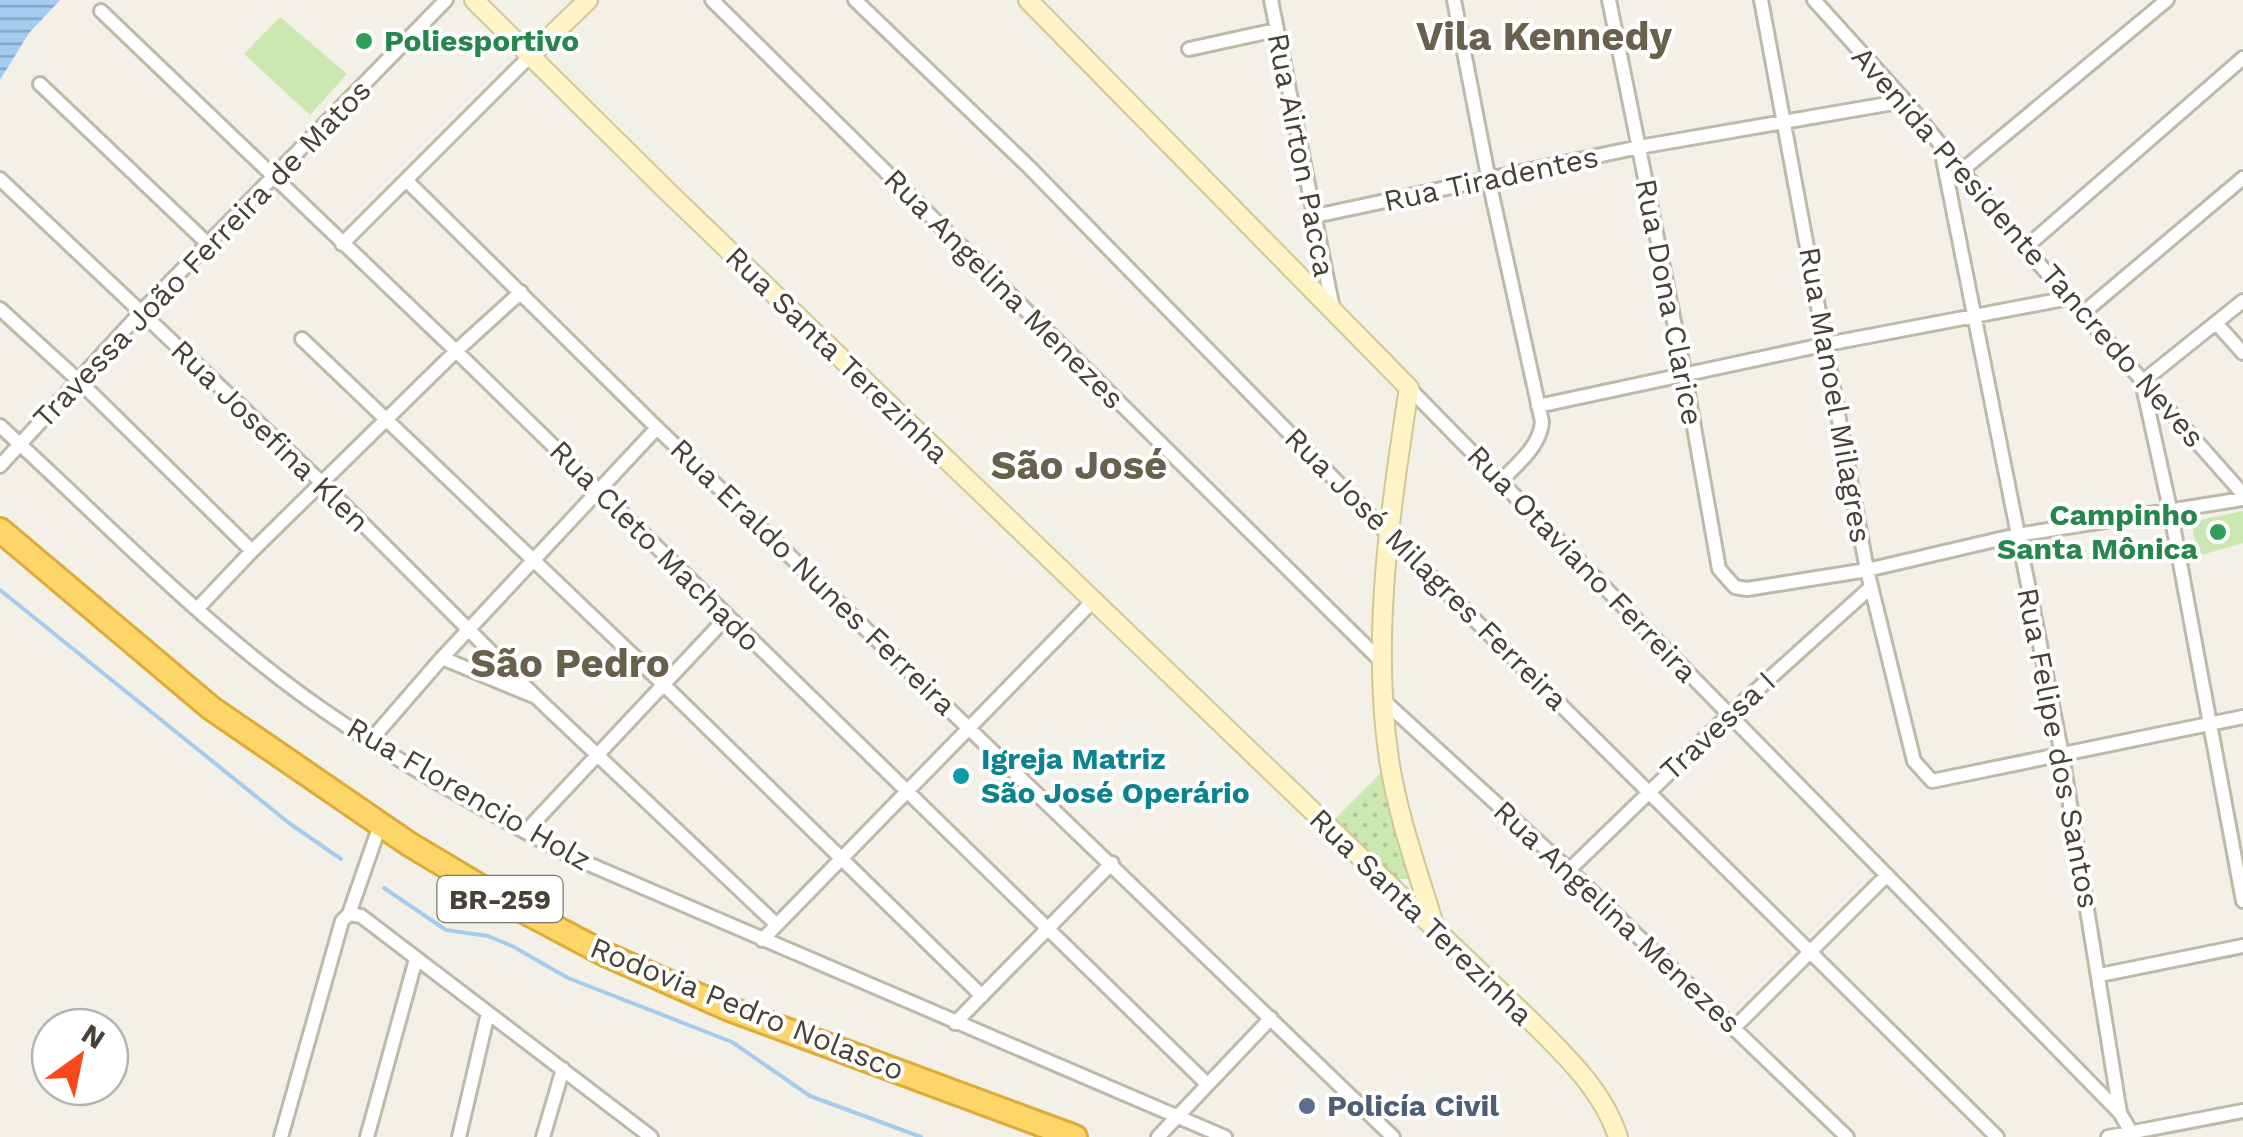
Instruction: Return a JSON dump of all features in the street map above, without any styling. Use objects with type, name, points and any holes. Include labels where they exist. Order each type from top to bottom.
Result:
[{"type":"highway","name":"Rodovia Pedro Nolasco","points":[[0,530],[211,708],[380,825],[501,899],[607,955],[727,1008],[1075,1137]]},
{"type":"street","name":"Travessa João Ferreira de Matos","points":[[0,466],[272,175],[446,0]]},
{"type":"street","name":"Rua Santa Terezinha","points":[[474,0],[1530,1020],[1585,1079],[1618,1137]]},
{"type":"street","points":[[342,244],[588,0]]},
{"type":"street","name":"Rua Angelina Menezes","points":[[712,0],[1382,662]]},
{"type":"street","name":"Rua José Milagres Ferreira","points":[[856,0],[1028,166],[1389,534],[1997,1137]]},
{"type":"street","name":"Rua Otaviano Ferreira","points":[[1028,0],[2120,1113],[2131,1132]]},
{"type":"street","name":"Rua Airton Pacca","points":[[1270,0],[1332,309]]},
{"type":"street","points":[[1454,0],[1541,435],[1502,480]]},
{"type":"street","name":"Rua Dona Clarice","points":[[1610,0],[1719,569],[1734,587],[1747,590],[1867,570]]},
{"type":"street","name":"Rua Manoel Milagres","points":[[1761,0],[1867,570],[1914,761],[1932,781],[2062,755]]},
{"type":"street","name":"Avenida Presidente Tancredo Neves","points":[[1814,0],[2243,496]]},
{"type":"street","points":[[1960,172],[2168,0]]},
{"type":"street","name":"Rua Cleto Machado","points":[[102,11],[456,350],[1206,1083]]},
{"type":"street","points":[[1189,49],[1276,30]]},
{"type":"street","points":[[2025,248],[2243,58]]},
{"type":"street","points":[[40,84],[208,244]]},
{"type":"street","name":"Rua Tiradentes","points":[[1314,216],[1639,148],[1905,101]]},
{"type":"street","name":"Rua Felipe dos Santos","points":[[1942,148],[2062,755],[2120,1113]]},
{"type":"street","points":[[2084,313],[2243,178]]},
{"type":"street","name":"Rua Josefina Klen","points":[[0,179],[322,483],[536,697],[777,925]]},
{"type":"street","name":"Rua Eraldo Nunes Ferreira","points":[[407,181],[657,428],[1394,1137]]},
{"type":"street","points":[[197,610],[456,350],[521,292]]},
{"type":"street","points":[[1538,406],[1827,344],[2070,298]]},
{"type":"street","points":[[2243,301],[2142,382],[2170,508],[2243,901]]},
{"type":"street","points":[[0,309],[252,551]]},
{"type":"street","points":[[2216,323],[2243,353]]},
{"type":"street","points":[[302,340],[664,684],[982,996]]},
{"type":"street","points":[[1409,388],[1389,534],[1383,700],[1389,762],[1436,929]]},
{"type":"street","name":"Rua Florencio Holz","points":[[0,426],[141,561],[302,694],[370,741],[525,832],[570,856],[762,940],[1224,1137]]},
{"type":"street","points":[[370,741],[442,658],[657,428]]},
{"type":"street","points":[[1867,570],[2017,535],[2243,496]]},
{"type":"street","name":"Travessa I","points":[[1569,870],[1730,714],[1871,587]]},
{"type":"street","points":[[762,940],[1092,601]]},
{"type":"street","points":[[525,832],[726,617]]},
{"type":"street","points":[[442,658],[536,697]]},
{"type":"street","name":"Rua Angelina Menezes","points":[[1383,700],[1569,870],[1847,1137]]},
{"type":"street","points":[[2062,755],[2243,717]]},
{"type":"street","points":[[281,1137],[342,921],[349,914],[380,825]]},
{"type":"street","points":[[955,1023],[1112,863]]},
{"type":"street","points":[[1734,1028],[1887,875]]},
{"type":"street","points":[[1397,894],[1422,886]]},
{"type":"street","points":[[349,914],[361,916],[563,1069],[631,1130],[651,1137]]},
{"type":"street","points":[[2100,975],[2243,946]]},
{"type":"street","points":[[367,1137],[416,959]]},
{"type":"street","points":[[459,1137],[488,1013]]},
{"type":"street","points":[[1158,1137],[1271,1018]]},
{"type":"street","points":[[544,1137],[563,1069]]},
{"type":"street","points":[[2108,1137],[2243,1110]]},
{"type":"green space","points":[[280,17],[347,74],[310,115],[244,54]]},
{"type":"green space","name":"Campinho Santa Mônica","points":[[2243,511],[2243,543],[2198,556],[2191,522]]},
{"type":"green space","points":[[1383,771],[1416,879],[1398,879],[1336,818]]},
{"type":"water","points":[[0,0],[60,0],[29,33],[0,80]]},
{"type":"waterway","points":[[0,590],[289,823],[341,859]]},
{"type":"waterway","points":[[384,888],[446,930],[488,936],[512,946],[568,978],[732,1042],[810,1096],[921,1137]]},
{"type":"place","name":"Poliesportivo","points":[[364,41]]},
{"type":"place","name":"Campinho Santa Mônica","points":[[2218,532]]},
{"type":"place","name":"Igreja Matriz São José Operário","points":[[961,776]]},
{"type":"place","name":"Policía Civil","points":[[1307,1106]]},
{"type":"district","name":"Vila Kennedy","points":[[1544,36]]},
{"type":"district","name":"São José","points":[[1079,465]]},
{"type":"district","name":"São Pedro","points":[[570,663]]}]
